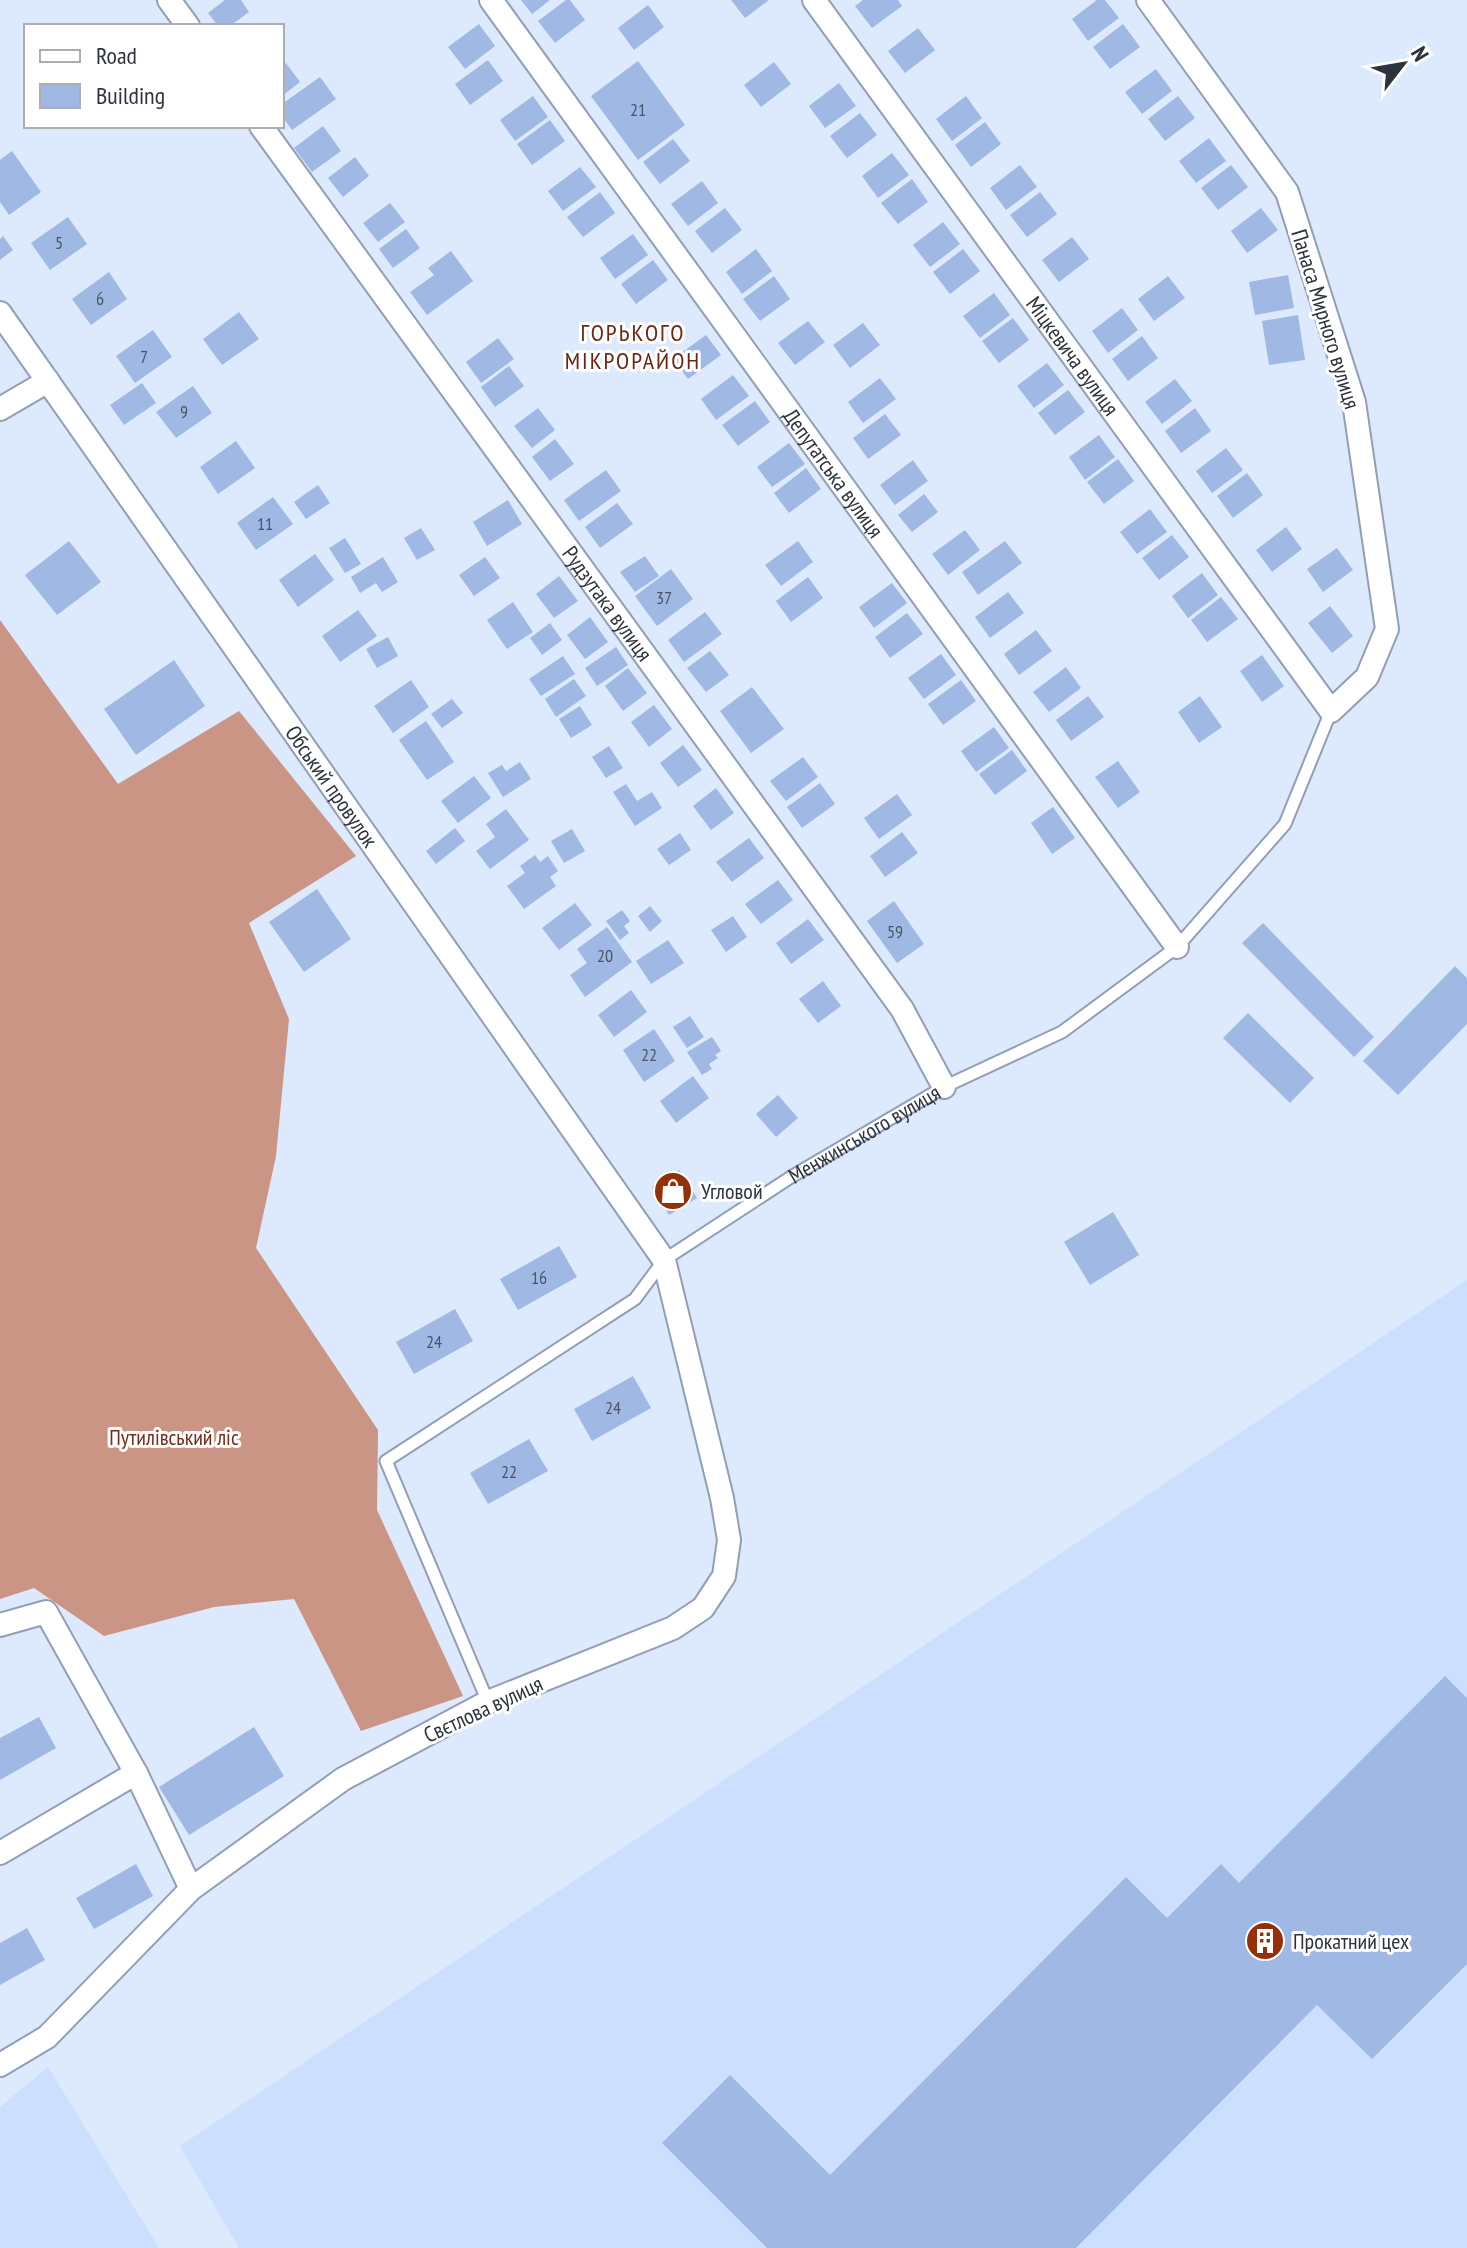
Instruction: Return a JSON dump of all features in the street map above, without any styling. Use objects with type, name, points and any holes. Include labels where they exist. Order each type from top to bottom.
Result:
[{"type":"street","points":[[169,0],[187,24]]},
{"type":"street","name":"Депутатська вулиця","points":[[491,0],[1177,947]]},
{"type":"street","name":"Міцкевича вулиця","points":[[814,0],[1331,711]]},
{"type":"street","name":"Панаса Мирного вулиця","points":[[1148,0],[1287,192],[1354,402],[1387,629],[1367,677],[1331,711]]},
{"type":"street","name":"Рудзутака вулиця","points":[[262,128],[902,1009],[944,1087]]},
{"type":"street","name":"Обський провулок","points":[[0,313],[664,1260]]},
{"type":"street","points":[[0,409],[48,381]]},
{"type":"street","name":"Свєтлова вулиця","points":[[0,2065],[47,2037],[191,1889],[343,1779],[488,1702],[673,1628],[703,1608],[724,1576],[729,1540],[722,1498],[664,1260]]},
{"type":"street","points":[[0,1625],[46,1612],[136,1773],[191,1889]]},
{"type":"street","points":[[0,1853],[136,1773]]},
{"type":"lane","name":"Менжинського вулиця","points":[[488,1702],[386,1461],[635,1299],[664,1260],[791,1177],[944,1087],[1062,1032],[1177,947],[1285,824],[1331,711]]},
{"type":"shaded area","points":[[1467,1280],[1467,2248],[239,2248],[180,2146]]},
{"type":"shaded area","points":[[48,2067],[159,2248],[0,2248],[0,2107]]},
{"type":"green space","name":"Путилівський ліс","points":[[0,620],[118,784],[239,711],[356,856],[249,923],[289,1019],[276,1156],[256,1248],[378,1430],[377,1510],[463,1696],[361,1731],[294,1599],[214,1607],[104,1636],[34,1588],[0,1599]]},
{"type":"building","points":[[225,0],[241,0],[249,12],[233,24],[216,24],[208,13]]},
{"type":"building","points":[[521,0],[550,0],[532,14]]},
{"type":"building","points":[[570,0],[585,20],[555,43],[538,21]]},
{"type":"building","points":[[731,0],[769,0],[745,18]]},
{"type":"building","points":[[863,0],[898,0],[902,6],[872,28],[855,6]]},
{"type":"building","points":[[1097,0],[1105,0],[1119,18],[1088,41],[1072,19]]},
{"type":"building","points":[[648,5],[664,27],[634,50],[618,28]]},
{"type":"building","points":[[479,24],[495,46],[465,69],[448,47]]},
{"type":"building","points":[[1123,24],[1140,47],[1110,69],[1093,47]]},
{"type":"building","points":[[918,28],[935,50],[905,73],[888,51]]},
{"type":"building","points":[[488,60],[503,81],[470,105],[455,84]]},
{"type":"building","points":[[638,61],[685,125],[638,160],[591,96]]},
{"type":"building","points":[[774,62],[791,84],[761,107],[744,85]]},
{"type":"building","points":[[284,64],[300,82],[284,94]]},
{"type":"building","points":[[1156,69],[1172,91],[1142,114],[1125,92]]},
{"type":"building","points":[[320,77],[336,99],[292,130],[284,119],[284,103]]},
{"type":"building","points":[[839,83],[856,106],[825,128],[809,106]]},
{"type":"building","points":[[533,96],[548,117],[515,141],[500,120]]},
{"type":"building","points":[[966,96],[982,118],[952,141],[936,119]]},
{"type":"building","points":[[1178,96],[1195,118],[1165,141],[1148,119]]},
{"type":"building","points":[[860,113],[877,135],[847,158],[830,136]]},
{"type":"building","points":[[550,120],[565,141],[532,165],[517,144]]},
{"type":"building","points":[[985,122],[1001,144],[971,167],[955,145]]},
{"type":"building","points":[[323,126],[341,151],[312,172],[294,148]]},
{"type":"building","points":[[1209,138],[1226,161],[1196,183],[1179,161]]},
{"type":"building","points":[[673,139],[690,161],[660,184],[643,162]]},
{"type":"building","points":[[12,151],[41,192],[9,215],[0,202],[0,160]]},
{"type":"building","points":[[892,153],[909,175],[878,198],[862,176]]},
{"type":"building","points":[[355,157],[369,176],[343,197],[328,178]]},
{"type":"building","points":[[1020,165],[1037,187],[1006,210],[990,188]]},
{"type":"building","points":[[1231,165],[1248,187],[1218,210],[1201,188]]},
{"type":"building","points":[[580,167],[596,187],[563,211],[548,191]]},
{"type":"building","points":[[912,179],[928,202],[898,224],[881,203]]},
{"type":"building","points":[[702,181],[718,203],[688,226],[671,204]]},
{"type":"building","points":[[600,192],[615,213],[583,237],[567,217]]},
{"type":"building","points":[[1040,192],[1057,214],[1027,237],[1010,215]]},
{"type":"building","points":[[390,203],[405,222],[378,242],[363,223]]},
{"type":"building","points":[[725,208],[742,230],[712,253],[695,231]]},
{"type":"building","points":[[1261,208],[1278,230],[1247,253],[1231,231]]},
{"type":"building","points":[[68,217],[87,244],[50,270],[31,243]]},
{"type":"building","points":[[943,222],[960,244],[930,267],[913,245]]},
{"type":"building","points":[[406,229],[420,248],[393,268],[379,249]]},
{"type":"building","points":[[633,234],[648,255],[615,279],[600,258]]},
{"type":"building","points":[[3,236],[13,250],[0,260],[0,239]]},
{"type":"building","points":[[1072,237],[1089,259],[1059,282],[1042,260]]},
{"type":"building","points":[[756,249],[772,271],[742,294],[726,272]]},
{"type":"building","points":[[963,249],[980,271],[950,294],[933,272]]},
{"type":"building","points":[[451,251],[473,281],[427,315],[410,292],[434,275],[428,268]]},
{"type":"building","points":[[653,260],[668,280],[636,304],[621,284]]},
{"type":"building","points":[[109,272],[127,299],[91,325],[72,299]]},
{"type":"building","points":[[1288,275],[1294,308],[1255,315],[1249,282]]},
{"type":"building","points":[[774,276],[790,299],[760,321],[743,299]]},
{"type":"building","points":[[1168,276],[1185,298],[1154,321],[1138,299]]},
{"type":"building","points":[[994,293],[1010,315],[980,338],[963,316]]},
{"type":"building","points":[[1122,308],[1138,330],[1108,353],[1092,331]]},
{"type":"building","points":[[239,312],[259,339],[222,365],[203,339]]},
{"type":"building","points":[[1298,315],[1305,360],[1269,365],[1262,321]]},
{"type":"building","points":[[1013,318],[1029,340],[999,363],[982,341]]},
{"type":"building","points":[[808,321],[825,342],[795,365],[778,343]]},
{"type":"building","points":[[863,323],[880,345],[850,368],[833,345]]},
{"type":"building","points":[[153,330],[172,357],[135,383],[116,356]]},
{"type":"building","points":[[706,335],[721,355],[688,379],[673,359]]},
{"type":"building","points":[[1142,336],[1158,358],[1128,381],[1112,359]]},
{"type":"building","points":[[498,338],[514,359],[481,383],[466,362]]},
{"type":"building","points":[[1047,363],[1064,385],[1034,408],[1017,386]]},
{"type":"building","points":[[509,366],[524,386],[495,407],[481,387]]},
{"type":"building","points":[[733,375],[749,396],[716,420],[701,399]]},
{"type":"building","points":[[880,378],[896,399],[863,423],[848,402]]},
{"type":"building","points":[[1175,379],[1192,401],[1162,424],[1145,402]]},
{"type":"building","points":[[142,383],[156,403],[124,425],[110,405]]},
{"type":"building","points":[[193,386],[212,413],[176,438],[156,412]]},
{"type":"building","points":[[1068,390],[1085,412],[1055,435],[1038,413]]},
{"type":"building","points":[[755,401],[770,422],[738,446],[722,425]]},
{"type":"building","points":[[538,408],[555,430],[532,448],[514,426]]},
{"type":"building","points":[[1195,408],[1211,431],[1181,453],[1165,431]]},
{"type":"building","points":[[885,414],[901,435],[868,459],[853,438]]},
{"type":"building","points":[[1099,435],[1115,457],[1085,480],[1069,457]]},
{"type":"building","points":[[555,439],[574,464],[550,481],[532,457]]},
{"type":"building","points":[[236,441],[255,468],[218,494],[200,467]]},
{"type":"building","points":[[789,443],[805,464],[772,487],[757,467]]},
{"type":"building","points":[[1226,448],[1243,470],[1212,493],[1196,471]]},
{"type":"building","points":[[1118,459],[1134,481],[1104,504],[1087,482]]},
{"type":"building","points":[[913,460],[928,481],[895,505],[880,485]]},
{"type":"building","points":[[806,468],[821,489],[789,513],[774,493]]},
{"type":"building","points":[[606,470],[621,491],[579,521],[564,500]]},
{"type":"building","points":[[1247,473],[1263,495],[1233,518],[1217,496]]},
{"type":"building","points":[[318,485],[330,503],[306,519],[294,502]]},
{"type":"building","points":[[924,494],[938,512],[912,532],[898,515]]},
{"type":"building","points":[[273,497],[293,524],[256,550],[237,523]]},
{"type":"building","points":[[508,500],[522,524],[487,546],[473,522]]},
{"type":"building","points":[[617,503],[633,524],[600,548],[585,527]]},
{"type":"building","points":[[1150,509],[1167,532],[1137,554],[1120,532]]},
{"type":"building","points":[[1286,527],[1302,549],[1272,572],[1256,550]]},
{"type":"building","points":[[421,528],[435,550],[417,560],[404,538]]},
{"type":"building","points":[[965,530],[980,550],[948,575],[932,554]]},
{"type":"building","points":[[1172,535],[1189,557],[1159,580],[1142,558]]},
{"type":"building","points":[[345,538],[361,564],[345,573],[329,548]]},
{"type":"building","points":[[69,541],[101,582],[57,615],[25,575]]},
{"type":"building","points":[[798,541],[813,562],[781,586],[765,565]]},
{"type":"building","points":[[1005,541],[1022,563],[978,595],[962,572]]},
{"type":"building","points":[[1337,548],[1353,570],[1323,592],[1307,569]]},
{"type":"building","points":[[315,554],[334,580],[298,607],[279,580]]},
{"type":"building","points":[[645,556],[659,576],[635,592],[620,572]]},
{"type":"building","points":[[383,557],[398,582],[382,592],[376,583],[360,593],[351,577]]},
{"type":"building","points":[[485,557],[500,578],[474,596],[459,575]]},
{"type":"building","points":[[671,569],[693,599],[657,626],[635,596]]},
{"type":"building","points":[[1202,573],[1218,595],[1188,618],[1172,596]]},
{"type":"building","points":[[559,576],[578,601],[554,618],[536,594]]},
{"type":"building","points":[[808,577],[823,598],[791,622],[776,601]]},
{"type":"building","points":[[892,583],[907,603],[874,628],[859,607]]},
{"type":"building","points":[[1008,592],[1024,613],[990,638],[975,617]]},
{"type":"building","points":[[1221,597],[1238,619],[1207,642],[1191,620]]},
{"type":"building","points":[[513,602],[533,632],[507,649],[487,620]]},
{"type":"building","points":[[1330,606],[1353,636],[1332,653],[1308,623]]},
{"type":"building","points":[[358,610],[377,636],[340,662],[322,636]]},
{"type":"building","points":[[705,612],[722,634],[684,662],[668,640]]},
{"type":"building","points":[[907,613],[923,634],[890,658],[875,637]]},
{"type":"building","points":[[590,617],[608,642],[585,659],[567,635]]},
{"type":"building","points":[[550,623],[562,640],[542,655],[530,638]]},
{"type":"building","points":[[1036,630],[1052,651],[1019,675],[1004,654]]},
{"type":"building","points":[[388,637],[398,656],[377,668],[366,649]]},
{"type":"building","points":[[616,647],[628,665],[597,686],[585,668]]},
{"type":"building","points":[[710,651],[729,675],[706,692],[687,668]]},
{"type":"building","points":[[941,654],[956,675],[924,699],[908,678]]},
{"type":"building","points":[[1262,655],[1284,686],[1262,702],[1240,671]]},
{"type":"building","points":[[563,656],[575,674],[541,696],[529,679]]},
{"type":"building","points":[[174,660],[205,706],[136,755],[104,709]]},
{"type":"building","points":[[1066,667],[1081,688],[1049,712],[1033,692]]},
{"type":"building","points":[[628,668],[647,693],[623,711],[605,686]]},
{"type":"building","points":[[574,679],[586,696],[556,717],[545,699]]},
{"type":"building","points":[[411,680],[429,707],[393,733],[374,706]]},
{"type":"building","points":[[961,680],[976,701],[943,725],[928,704]]},
{"type":"building","points":[[752,687],[784,729],[751,753],[720,711]]},
{"type":"building","points":[[1088,696],[1104,717],[1071,741],[1056,720]]},
{"type":"building","points":[[1200,696],[1222,727],[1199,743],[1178,712]]},
{"type":"building","points":[[452,699],[463,713],[442,728],[431,714]]},
{"type":"building","points":[[654,705],[672,729],[649,747],[631,722]]},
{"type":"building","points":[[580,706],[592,725],[571,738],[559,719]]},
{"type":"building","points":[[426,721],[454,762],[427,780],[399,740]]},
{"type":"building","points":[[994,727],[1009,748],[976,772],[961,751]]},
{"type":"building","points":[[683,745],[702,770],[678,787],[660,763]]},
{"type":"building","points":[[609,746],[623,768],[606,778],[592,757]]},
{"type":"building","points":[[1012,750],[1027,771],[995,795],[979,774]]},
{"type":"building","points":[[803,757],[818,777],[786,801],[770,781]]},
{"type":"building","points":[[1118,761],[1140,792],[1118,808],[1095,777]]},
{"type":"building","points":[[520,762],[531,779],[503,797],[488,773],[502,765],[506,771]]},
{"type":"building","points":[[474,776],[491,798],[458,823],[441,801]]},
{"type":"building","points":[[820,783],[835,804],[802,828],[787,807]]},
{"type":"building","points":[[626,784],[637,801],[652,792],[662,808],[635,826],[613,792]]},
{"type":"building","points":[[716,788],[734,813],[711,830],[693,806]]},
{"type":"building","points":[[897,794],[912,815],[879,839],[864,818]]},
{"type":"building","points":[[1053,807],[1075,838],[1052,854],[1031,823]]},
{"type":"building","points":[[506,809],[529,840],[490,869],[476,851],[495,837],[486,824]]},
{"type":"building","points":[[455,828],[465,841],[436,864],[426,851]]},
{"type":"building","points":[[572,829],[585,851],[564,863],[551,841]]},
{"type":"building","points":[[902,832],[918,853],[885,877],[870,856]]},
{"type":"building","points":[[680,833],[691,850],[669,865],[657,849]]},
{"type":"building","points":[[749,838],[764,858],[732,882],[716,862]]},
{"type":"building","points":[[535,855],[540,862],[548,856],[558,871],[550,877],[556,886],[524,909],[507,886],[525,873],[520,866]]},
{"type":"building","points":[[778,880],[793,900],[761,924],[745,904]]},
{"type":"building","points":[[317,889],[351,939],[304,972],[269,922]]},
{"type":"building","points":[[894,901],[924,944],[897,963],[867,921]]},
{"type":"building","points":[[575,903],[592,925],[559,950],[542,928]]},
{"type":"building","points":[[650,906],[662,921],[650,932],[638,916]]},
{"type":"building","points":[[622,910],[630,921],[624,926],[629,933],[620,940],[606,921]]},
{"type":"building","points":[[733,916],[747,937],[726,952],[711,930]]},
{"type":"building","points":[[808,919],[824,940],[791,964],[776,943]]},
{"type":"building","points":[[1263,923],[1374,1037],[1354,1057],[1242,943]]},
{"type":"building","points":[[607,927],[632,962],[585,997],[570,975],[587,963],[577,949]]},
{"type":"building","points":[[668,940],[684,963],[651,984],[636,961]]},
{"type":"building","points":[[1455,966],[1467,978],[1467,1024],[1398,1095],[1363,1061]]},
{"type":"building","points":[[823,981],[841,1006],[818,1023],[799,999]]},
{"type":"building","points":[[631,990],[647,1012],[614,1037],[598,1015]]},
{"type":"building","points":[[1248,1013],[1314,1078],[1290,1103],[1223,1038]]},
{"type":"building","points":[[690,1016],[704,1037],[687,1048],[673,1027]]},
{"type":"building","points":[[654,1029],[675,1061],[644,1082],[623,1050]]},
{"type":"building","points":[[712,1037],[721,1051],[715,1055],[718,1058],[709,1064],[712,1069],[702,1075],[687,1052]]},
{"type":"building","points":[[693,1076],[709,1098],[676,1123],[660,1101]]},
{"type":"building","points":[[778,1095],[798,1118],[776,1137],[756,1114]]},
{"type":"building","points":[[679,1170],[697,1198],[669,1215],[652,1187]]},
{"type":"building","points":[[1113,1212],[1139,1255],[1090,1285],[1064,1242]]},
{"type":"building","points":[[559,1246],[577,1277],[518,1310],[500,1279]]},
{"type":"building","points":[[455,1309],[473,1341],[414,1374],[396,1342]]},
{"type":"building","points":[[633,1376],[651,1408],[592,1441],[574,1409]]},
{"type":"building","points":[[529,1439],[548,1471],[488,1504],[470,1473]]},
{"type":"building","name":"Прокатний цех","points":[[1445,1676],[1467,1698],[1467,1964],[1372,2059],[1317,2005],[1076,2248],[767,2248],[662,2143],[730,2075],[830,2175],[1126,1877],[1167,1918],[1221,1864],[1239,1883]]},
{"type":"building","points":[[39,1717],[56,1748],[0,1780],[0,1738]]},
{"type":"building","points":[[254,1727],[284,1776],[189,1835],[159,1787]]},
{"type":"building","points":[[136,1864],[153,1896],[94,1929],[76,1898]]},
{"type":"building","points":[[27,1928],[45,1960],[0,1985],[0,1943]]},
{"type":"place","name":"Угловой","points":[[673,1191]]},
{"type":"place","name":"Прокатний цех","points":[[1265,1941]]},
{"type":"district","name":"ГОРЬКОГО МІКРОРАЙОН","points":[[633,347]]}]
